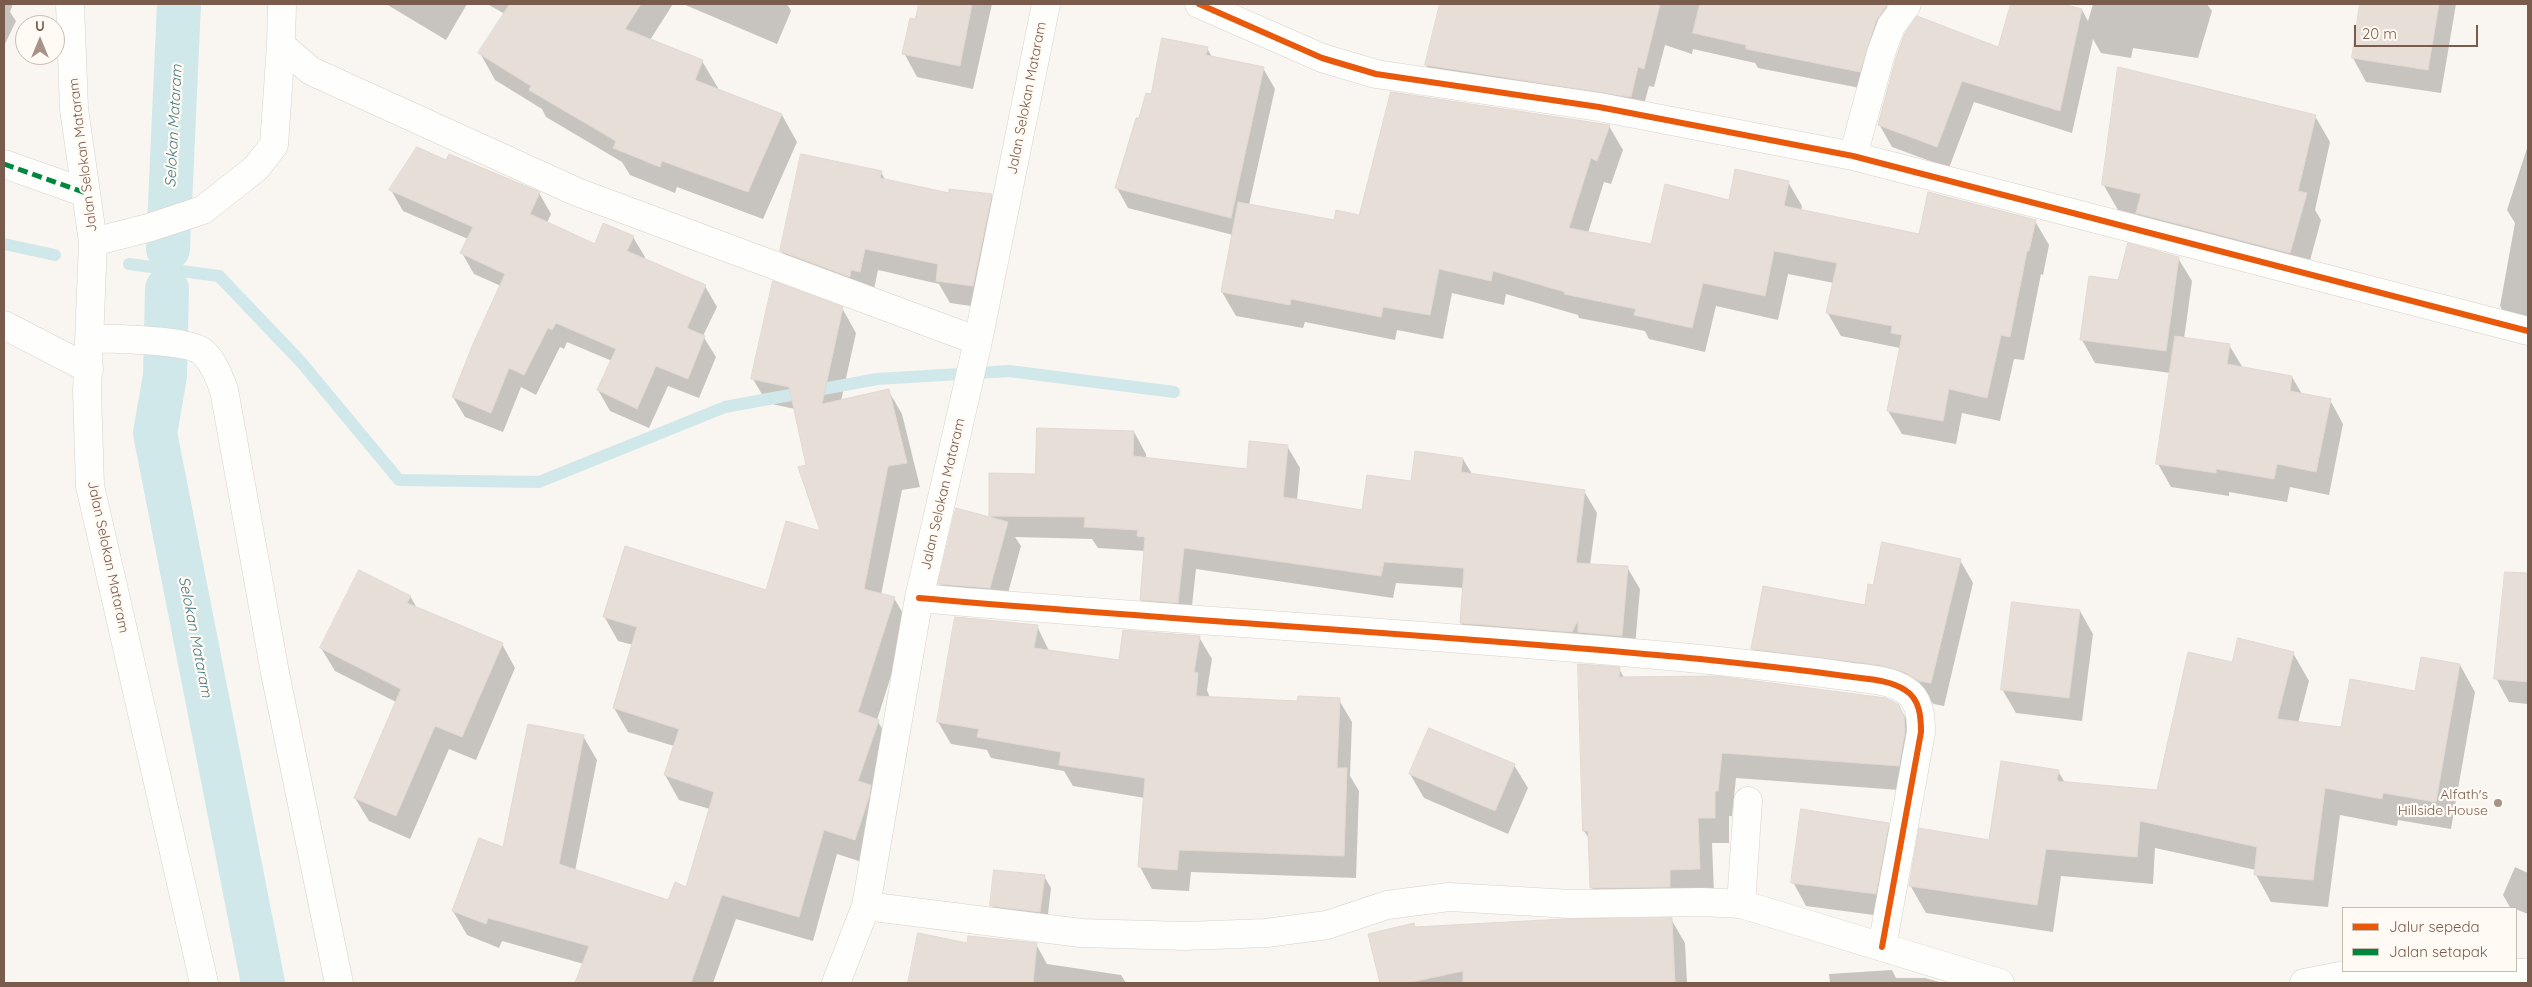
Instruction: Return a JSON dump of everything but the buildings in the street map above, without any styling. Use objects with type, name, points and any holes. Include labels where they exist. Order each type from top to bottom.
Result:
[{"type":"street","name":"Jalan Selokan Mataram","points":[[70,4],[74,109],[93,242],[87,392],[90,486],[204,983]]},
{"type":"street","points":[[93,242],[148,228],[203,210],[256,168],[274,145],[282,4]]},
{"type":"street","name":"Jalan Selokan Mataram","points":[[836,983],[866,906],[920,598],[978,341],[1046,4]]},
{"type":"street","points":[[1199,4],[1322,58],[1376,74],[1599,107],[1853,156],[2528,331]]},
{"type":"street","points":[[1853,156],[1881,53],[1891,26],[1907,4]]},
{"type":"street","points":[[281,45],[312,71],[577,192],[978,341]]},
{"type":"street","points":[[4,164],[86,193]]},
{"type":"street","points":[[4,325],[89,369]]},
{"type":"street","points":[[90,330],[128,340],[186,344],[203,352],[214,365],[224,390],[277,682],[339,983]]},
{"type":"street","points":[[920,598],[1094,613],[1671,656],[1802,670],[1888,683],[1907,691],[1916,702],[1921,716],[1921,732],[1882,947]]},
{"type":"street","points":[[1741,904],[1748,801]]},
{"type":"street","points":[[866,906],[1081,933],[1185,936],[1266,933],[1327,925],[1387,905],[1448,897],[1571,904],[1702,902],[1741,904],[2000,983]]},
{"type":"street","points":[[2304,983],[2361,972]]},
{"type":"street","points":[[2447,972],[2528,973]]},
{"type":"waterway","name":"Selokan Mataram","points":[[168,249],[179,4]]},
{"type":"waterway","points":[[4,244],[55,255]]},
{"type":"waterway","points":[[129,264],[219,276],[301,362],[399,480],[539,482],[725,407],[877,379],[1009,371],[1174,392]]},
{"type":"waterway","name":"Selokan Mataram","points":[[167,289],[165,376],[155,433],[263,983]]},
{"type":"marked path","points":[[4,164],[86,193]]},
{"type":"cycle path","points":[[1199,4],[1322,58],[1376,74],[1599,107],[1853,156],[2528,331]]},
{"type":"cycle path","points":[[919,598],[1602,650],[1772,667],[1868,679],[1898,686],[1910,694],[1917,703],[1921,732],[1882,947]]},
{"type":"place","name":"Alfath's Hillside House","points":[[2498,803]]}]
